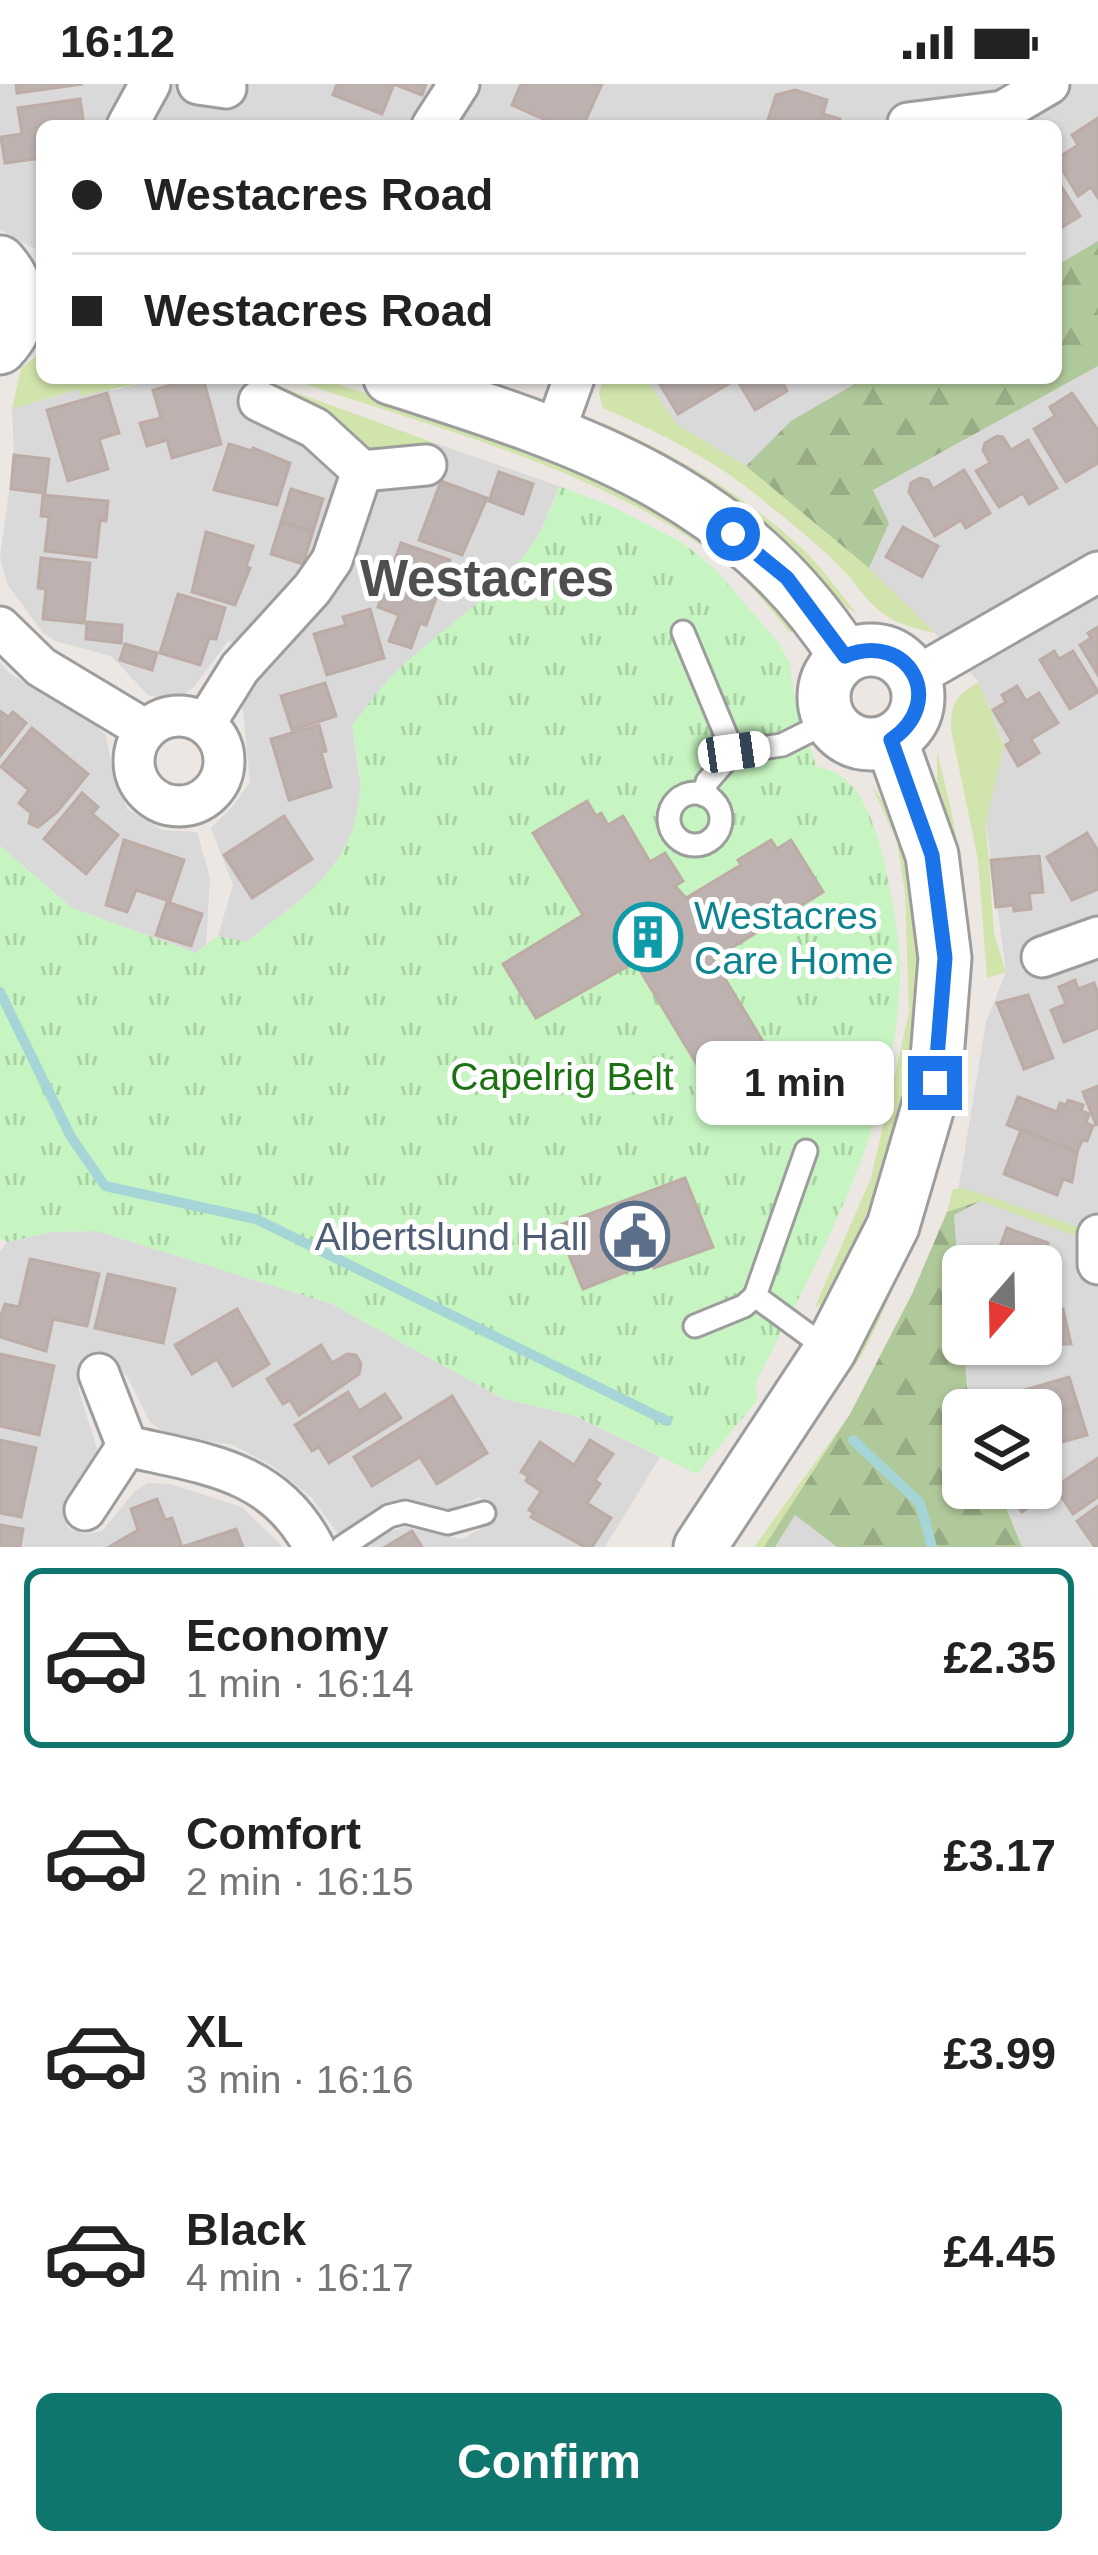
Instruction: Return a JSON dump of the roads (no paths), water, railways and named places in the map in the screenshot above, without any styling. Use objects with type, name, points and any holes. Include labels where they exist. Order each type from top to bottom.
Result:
[{"type":"street","points":[[130,120],[150,84]]},
{"type":"street","points":[[435,120],[459,84]]},
{"type":"street","points":[[907,111],[1003,111],[1049,84]]},
{"type":"street","points":[[0,348],[15,329],[21,286]]},
{"type":"street","points":[[409,384],[555,431],[633,468],[706,511],[787,578],[845,656]]},
{"type":"street","points":[[555,431],[572,384]]},
{"type":"street","points":[[259,400],[315,428],[362,471],[426,465]]},
{"type":"street","points":[[205,724],[240,668],[332,560],[362,471]]},
{"type":"street","points":[[915,677],[1098,572]]},
{"type":"street","points":[[0,627],[41,667],[146,730]]},
{"type":"street","points":[[876,649],[892,653],[915,677],[918,706],[913,720],[891,740],[878,744],[850,740],[830,721],[824,693],[830,674],[845,656],[876,649]]},
{"type":"street","points":[[168,717],[205,724],[221,745],[223,772],[208,794],[182,806],[153,797],[135,773],[137,743],[146,730],[168,717]]},
{"type":"street","points":[[700,1547],[830,1351],[892,1226],[935,1083],[945,958],[932,855],[891,740]]},
{"type":"street","points":[[1042,957],[1098,937]]},
{"type":"street","points":[[1098,1235],[1098,1264]]},
{"type":"street","points":[[99,1374],[127,1447]]},
{"type":"street","points":[[85,1510],[127,1447]]},
{"type":"street","points":[[127,1447],[237,1471],[274,1497],[307,1532],[314,1547]]},
{"type":"lane","points":[[683,632],[734,752]]},
{"type":"lane","points":[[704,795],[707,782],[734,752],[782,745],[830,721]]},
{"type":"lane","points":[[695,1326],[744,1306],[755,1296],[806,1150]]},
{"type":"lane","points":[[755,1296],[830,1351]]},
{"type":"lane","points":[[342,1547],[389,1516],[405,1512],[448,1523],[484,1513]]},
{"type":"waterway","points":[[0,992],[71,1137],[105,1186],[256,1219],[667,1421]]},
{"type":"waterway","points":[[853,1440],[920,1503],[932,1547]]},
{"type":"place","name":"Westacres Care Home","points":[[648,937]]},
{"type":"place","name":"Albertslund Hall","points":[[635,1236]]},
{"type":"district","name":"Westacres","points":[[487,578]]},
{"type":"park label","name":"Capelrig Belt","points":[[562,1076]]}]
